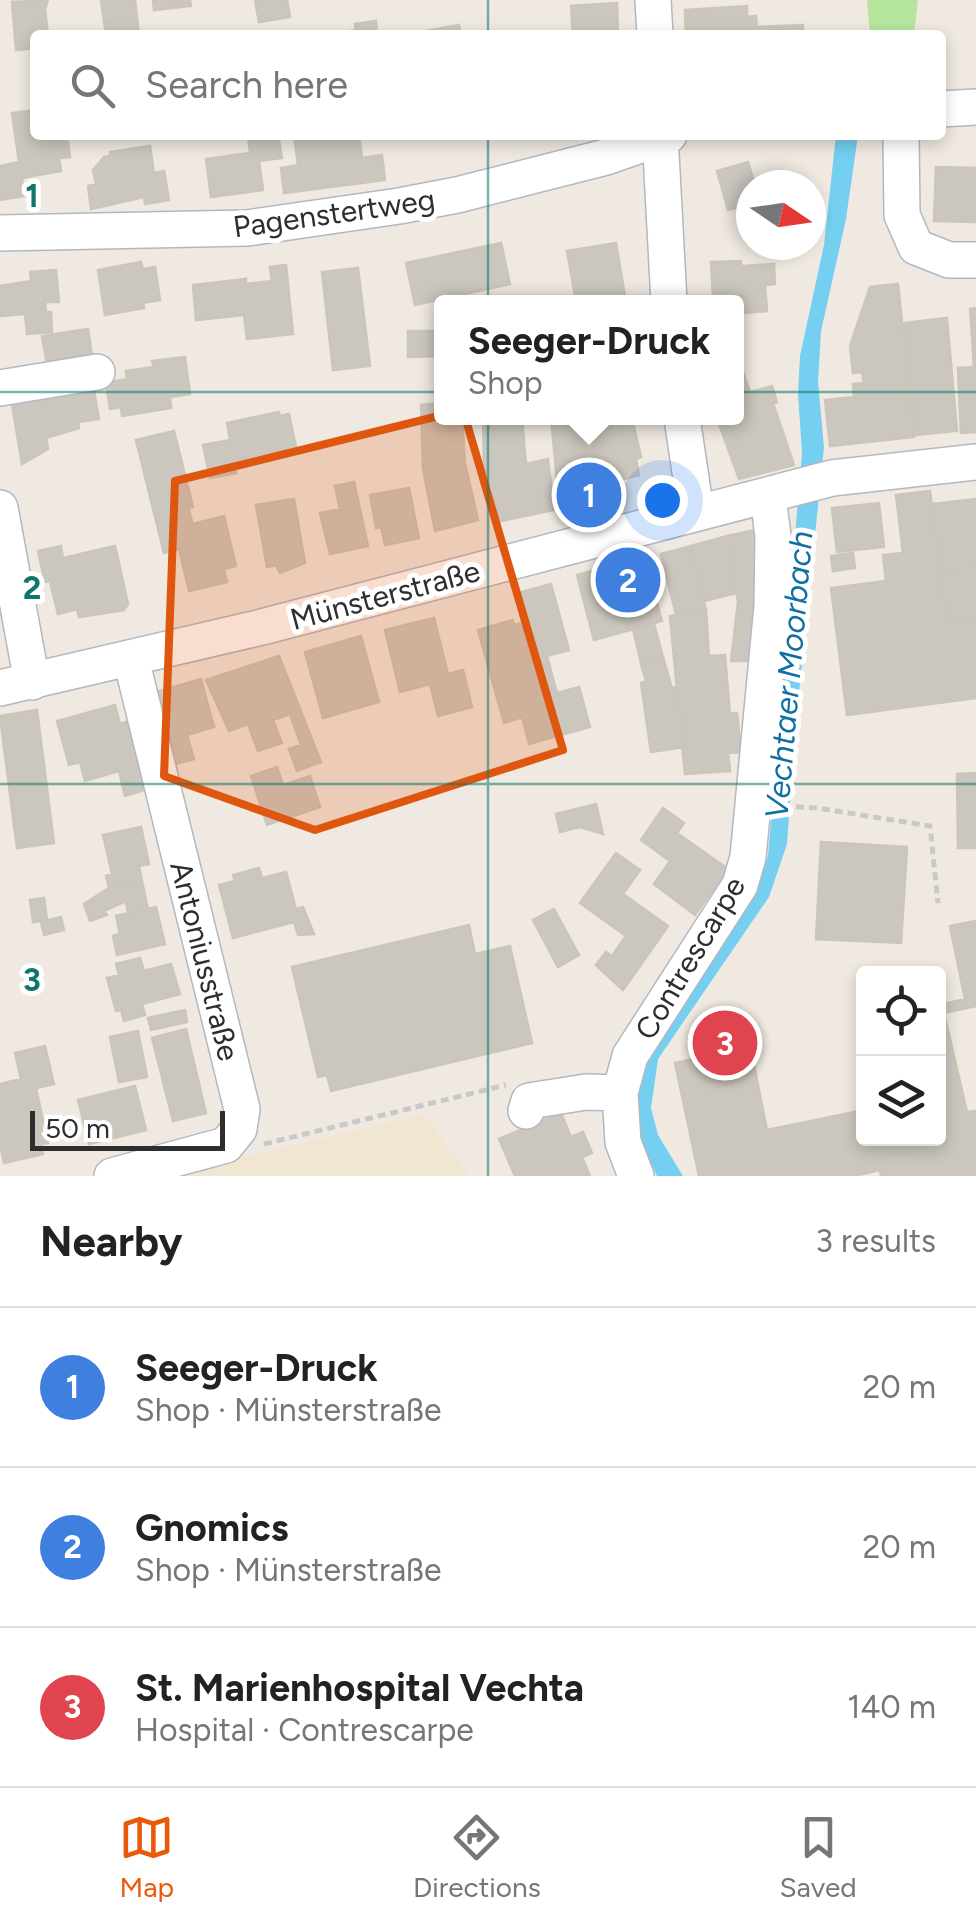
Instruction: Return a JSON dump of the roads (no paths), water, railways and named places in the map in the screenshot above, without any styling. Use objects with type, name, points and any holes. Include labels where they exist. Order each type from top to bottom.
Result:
[{"type":"street","points":[[653,0],[654,30]]},
{"type":"street","points":[[946,109],[976,107]]},
{"type":"street","name":"Pagenstertweg","points":[[0,233],[247,228],[457,195],[606,158],[655,140]]},
{"type":"street","points":[[663,140],[669,295]]},
{"type":"street","points":[[901,140],[902,214],[916,248],[949,260],[976,260]]},
{"type":"street","points":[[0,388],[97,372]]},
{"type":"street","points":[[683,425],[696,512]]},
{"type":"street","name":"Münsterstraße","points":[[16,685],[832,478],[976,462]]},
{"type":"street","name":"Contrescarpe","points":[[636,1176],[623,1142],[620,1094],[630,1056],[740,885],[748,857],[772,606],[773,536],[781,493]]},
{"type":"street","points":[[0,508],[16,685]]},
{"type":"street","name":"Antoniusstraße","points":[[129,1174],[226,1144],[239,1130],[242,1109],[131,658]]},
{"type":"street","points":[[516,1098],[529,1101],[586,1092],[620,1094]]},
{"type":"water","name":"Vechtaer Moorbach","points":[[835,140],[857,140],[846,219],[821,331],[818,382],[824,447],[787,844],[769,897],[658,1059],[651,1108],[658,1135],[683,1176],[657,1176],[637,1135],[633,1112],[646,1057],[759,882],[768,856],[802,453],[800,356],[821,260],[826,260]]},
{"type":"place","name":"Seeger-Druck","points":[[589,495]]},
{"type":"place","name":"Gnomics","points":[[628,580]]},
{"type":"place","name":"St. Marienhospital Vechta","points":[[725,1043]]}]
